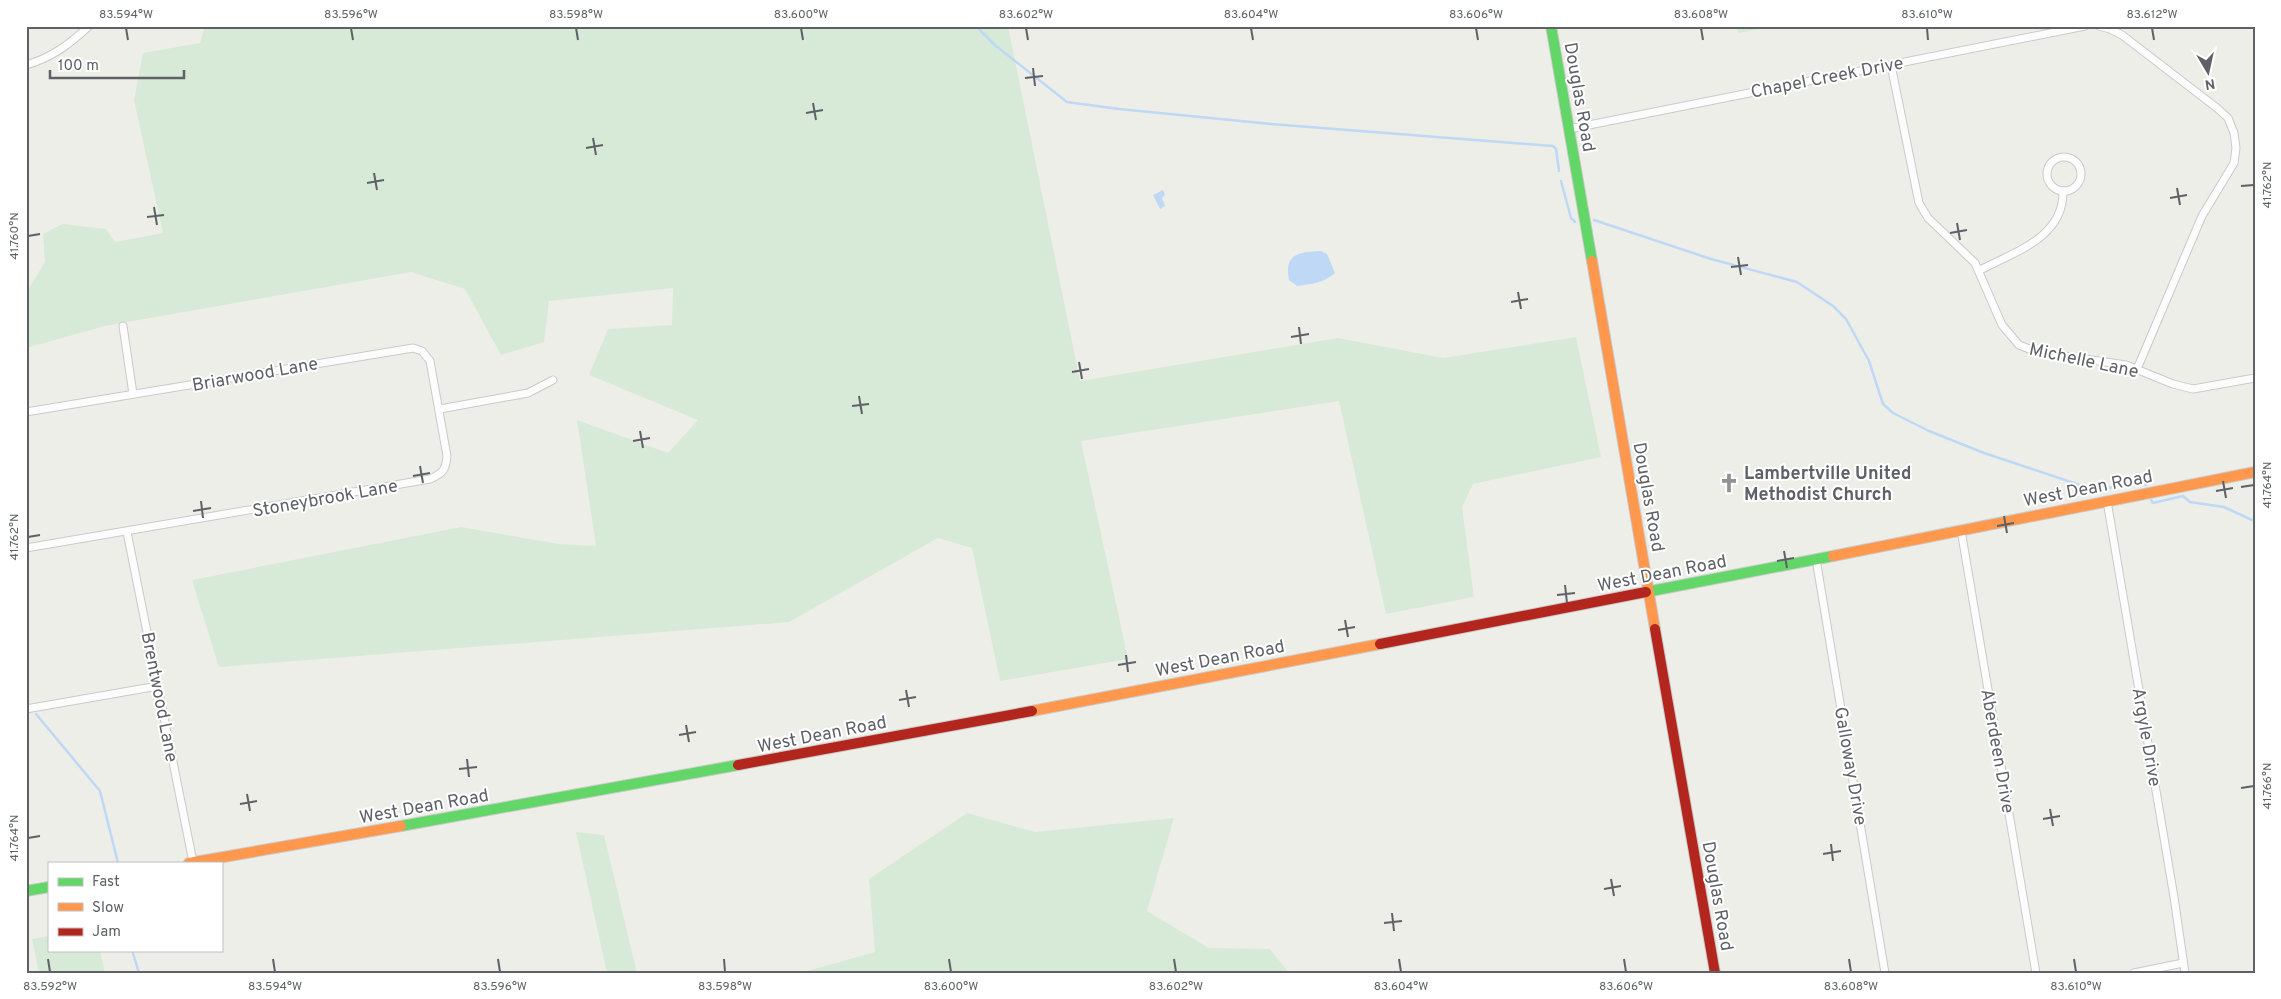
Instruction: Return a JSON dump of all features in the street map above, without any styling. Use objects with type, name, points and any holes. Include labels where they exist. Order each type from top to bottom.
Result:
[{"type":"street","points":[[26,65],[45,60],[89,26]]},
{"type":"street","name":"Douglas Road","points":[[1551,26],[1715,973]]},
{"type":"street","name":"Chapel Creek Drive","points":[[1569,129],[2085,26]]},
{"type":"street","points":[[2099,26],[2110,29],[2122,36],[2217,108],[2228,118],[2236,141],[2234,163],[2202,216],[2138,369]]},
{"type":"street","name":"Michelle Lane","points":[[1891,65],[1919,203],[1928,218],[1970,257],[1980,270],[2002,325],[2019,345],[2037,352],[2114,362],[2138,369],[2173,384],[2193,389],[2255,378]]},
{"type":"street","points":[[2067,157],[2078,164],[2082,174],[2076,187],[2063,191],[2054,188],[2047,174],[2052,162],[2067,157]]},
{"type":"street","points":[[1980,270],[2049,232],[2061,210],[2063,191]]},
{"type":"street","points":[[123,326],[133,394]]},
{"type":"street","name":"Briarwood Lane","points":[[26,412],[413,348],[422,351],[430,361],[440,409]]},
{"type":"street","points":[[440,409],[528,393],[553,380]]},
{"type":"street","name":"Stoneybrook Lane","points":[[26,548],[430,479],[441,474],[446,469],[447,456],[440,409]]},
{"type":"street","name":"West Dean Road","points":[[191,862],[589,794],[1649,593],[2255,472]]},
{"type":"street","name":"Argyle Drive","points":[[2107,501],[2174,897],[2185,973]]},
{"type":"street","name":"Aberdeen Drive","points":[[1961,530],[2036,973]]},
{"type":"street","name":"Brentwood Lane","points":[[127,532],[191,862]]},
{"type":"street","name":"Galloway Drive","points":[[1816,559],[1885,973]]},
{"type":"street","points":[[26,709],[158,686]]},
{"type":"street","points":[[26,891],[48,887]]},
{"type":"street","points":[[2134,973],[2183,963]]},
{"type":"green space","points":[[205,26],[1008,26],[1080,381],[1338,338],[1443,358],[1576,337],[1601,457],[1473,484],[1462,507],[1474,597],[1386,614],[1339,401],[1081,441],[1128,659],[1000,681],[972,548],[938,538],[789,622],[219,667],[192,580],[461,527],[559,544],[596,546],[577,420],[668,453],[698,420],[589,375],[608,329],[672,325],[673,288],[549,301],[544,342],[501,355],[465,289],[411,272],[105,326],[26,348],[26,293],[45,262],[43,234],[62,224],[106,229],[115,242],[163,233],[134,100],[143,53],[200,43]]},
{"type":"green space","points":[[1737,26],[1777,26],[1738,33]]},
{"type":"green space","points":[[967,813],[1035,832],[1174,818],[1147,911],[1209,948],[1270,949],[1289,973],[800,973],[875,952],[869,879]]},
{"type":"green space","points":[[576,832],[604,835],[637,973],[607,973]]},
{"type":"green space","points":[[48,936],[48,952],[100,952],[105,973],[39,973],[32,939]]},
{"type":"water","points":[[1163,190],[1165,195],[1162,198],[1165,206],[1160,209],[1153,195]]},
{"type":"water","points":[[1321,251],[1327,254],[1335,273],[1322,281],[1307,285],[1297,286],[1289,280],[1289,265],[1294,256],[1306,252]]},
{"type":"waterway","points":[[976,26],[996,46],[1067,102],[1271,124],[1553,146],[1556,149],[1559,171]]},
{"type":"waterway","points":[[1561,181],[1571,218],[1575,222]]},
{"type":"waterway","points":[[1594,220],[1711,259],[1797,282],[1833,306],[1846,319],[1869,361],[1883,404],[1893,413],[1929,431],[1984,453],[2077,484],[2093,492],[2144,479],[2146,485]]},
{"type":"waterway","points":[[2151,500],[2153,503],[2183,496],[2190,502],[2224,507],[2252,520]]},
{"type":"waterway","points":[[36,714],[100,791],[118,862]]},
{"type":"waterway","points":[[133,952],[139,973]]},
{"type":"traffic: fast","points":[[1551,26],[1592,261]]},
{"type":"traffic: fast","points":[[1646,592],[1833,556]]},
{"type":"traffic: fast","points":[[401,826],[738,765]]},
{"type":"traffic: fast","points":[[26,891],[48,887]]},
{"type":"traffic: slow","points":[[1592,261],[1655,629]]},
{"type":"traffic: slow","points":[[1833,556],[2255,472]]},
{"type":"traffic: slow","points":[[1032,711],[1380,644]]},
{"type":"traffic: slow","points":[[195,862],[401,826]]},
{"type":"traffic: jam","points":[[1380,644],[1646,592]]},
{"type":"traffic: jam","points":[[1655,629],[1715,973]]},
{"type":"traffic: jam","points":[[738,765],[1032,711]]},
{"type":"place","name":"Lambertville United Methodist Church","points":[[1729,483]]}]
